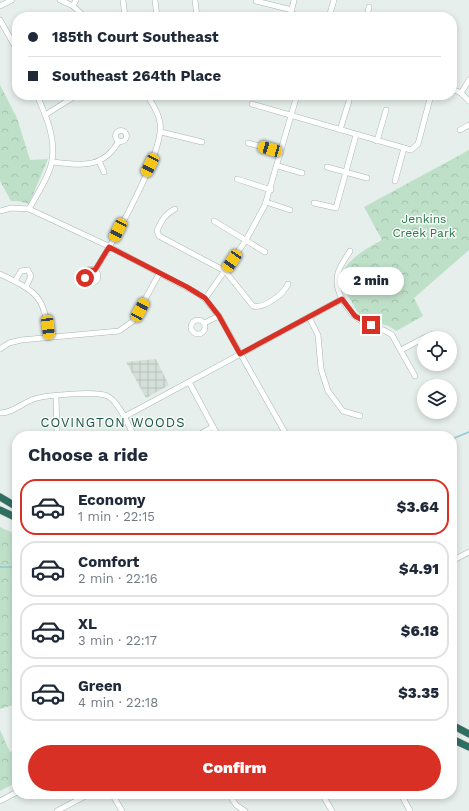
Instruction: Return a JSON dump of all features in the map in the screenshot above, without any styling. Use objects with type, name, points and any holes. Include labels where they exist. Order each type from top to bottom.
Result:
[{"type":"highway","points":[[0,498],[12,505]]},
{"type":"highway","points":[[0,510],[12,516]]},
{"type":"highway","points":[[457,728],[469,734]]},
{"type":"highway","points":[[457,741],[469,747]]},
{"type":"street","points":[[0,6],[12,0]]},
{"type":"street","points":[[60,0],[72,6],[79,12]]},
{"type":"street","points":[[72,6],[76,0]]},
{"type":"street","points":[[123,0],[124,12]]},
{"type":"street","points":[[155,0],[156,12]]},
{"type":"street","points":[[195,0],[196,12]]},
{"type":"street","points":[[256,1],[292,10],[294,0]]},
{"type":"street","points":[[330,12],[334,0]]},
{"type":"street","points":[[368,12],[369,7]]},
{"type":"street","points":[[0,20],[12,41]]},
{"type":"street","points":[[461,94],[469,80]]},
{"type":"street","points":[[457,92],[469,101]]},
{"type":"street","points":[[29,209],[52,162],[53,140],[39,100]]},
{"type":"street","points":[[45,115],[69,100]]},
{"type":"street","points":[[95,270],[109,247],[155,155],[161,132],[160,122],[150,100]]},
{"type":"street","points":[[205,298],[246,240],[266,202],[271,190],[296,100]]},
{"type":"street","points":[[252,104],[377,141],[404,148],[415,149],[418,144],[430,100]]},
{"type":"street","points":[[340,130],[349,101]]},
{"type":"street","points":[[377,141],[386,110]]},
{"type":"street","points":[[460,130],[469,125]]},
{"type":"street","points":[[161,132],[202,142]]},
{"type":"street","points":[[314,203],[336,208],[356,135]]},
{"type":"street","points":[[52,162],[82,165],[99,161],[109,155],[119,141]]},
{"type":"street","points":[[248,143],[282,152]]},
{"type":"street","points":[[395,181],[404,148]]},
{"type":"street","points":[[99,161],[104,172]]},
{"type":"street","points":[[278,166],[302,173]]},
{"type":"street","points":[[327,167],[368,178]]},
{"type":"street","points":[[237,179],[271,190]]},
{"type":"street","points":[[266,202],[290,210]]},
{"type":"street","points":[[0,211],[11,208],[29,209],[109,247],[205,298],[219,316],[284,431]]},
{"type":"street","points":[[175,208],[166,214],[162,219],[157,234],[160,238],[225,271],[251,304],[256,307],[281,294],[288,284]]},
{"type":"street","points":[[214,221],[266,252]]},
{"type":"street","points":[[350,251],[341,265],[337,277],[337,284],[342,299],[351,312],[360,320],[386,330],[392,335],[415,376]]},
{"type":"street","points":[[15,281],[21,271],[28,270],[31,276],[26,287]]},
{"type":"street","points":[[0,274],[34,292],[44,306],[49,337]]},
{"type":"street","points":[[1,347],[14,341],[119,331],[133,321],[159,274]]},
{"type":"street","points":[[124,417],[342,299]]},
{"type":"street","points":[[204,323],[219,316]]},
{"type":"street","points":[[310,317],[318,335],[321,369],[330,394],[343,410],[360,416]]},
{"type":"street","points":[[401,350],[417,342]]},
{"type":"street","points":[[189,382],[215,431]]},
{"type":"street","points":[[0,413],[11,411],[35,398],[89,393],[107,396],[114,401],[131,431]]},
{"type":"street","points":[[56,397],[59,431]]},
{"type":"street","points":[[206,431],[213,427]]},
{"type":"street","points":[[457,558],[469,552]]},
{"type":"street","points":[[0,801],[12,795]]},
{"type":"street","points":[[57,811],[80,799]]},
{"type":"street","points":[[115,799],[122,811]]},
{"type":"street","points":[[232,799],[236,805],[245,811]]},
{"type":"street","points":[[325,799],[332,811]]},
{"type":"street","points":[[405,799],[410,811]]},
{"type":"shaded area","points":[[156,359],[169,385],[146,398],[126,362]]},
{"type":"green space","points":[[0,85],[17,118],[30,160],[48,159],[29,204],[11,201],[0,181]]},
{"type":"green space","name":"Jenkins Creek Park","points":[[469,150],[469,250],[414,298],[423,316],[396,331],[389,326],[365,319],[360,315],[341,283],[342,273],[351,261],[363,251],[382,240],[364,207]]},
{"type":"green space","points":[[0,527],[12,533],[12,705],[0,709]]},
{"type":"green space","points":[[0,730],[10,752],[12,751],[12,785],[0,791]]},
{"type":"waterway","points":[[457,437],[469,432]]},
{"type":"waterway","points":[[0,567],[12,567]]},
{"type":"district","name":"COVINGTON WOODS","points":[[113,422]]},
{"type":"route","points":[[85,278],[87,270],[95,270],[109,247],[159,274],[187,287],[205,298],[219,316],[240,354],[342,299],[355,316],[371,325]]}]
